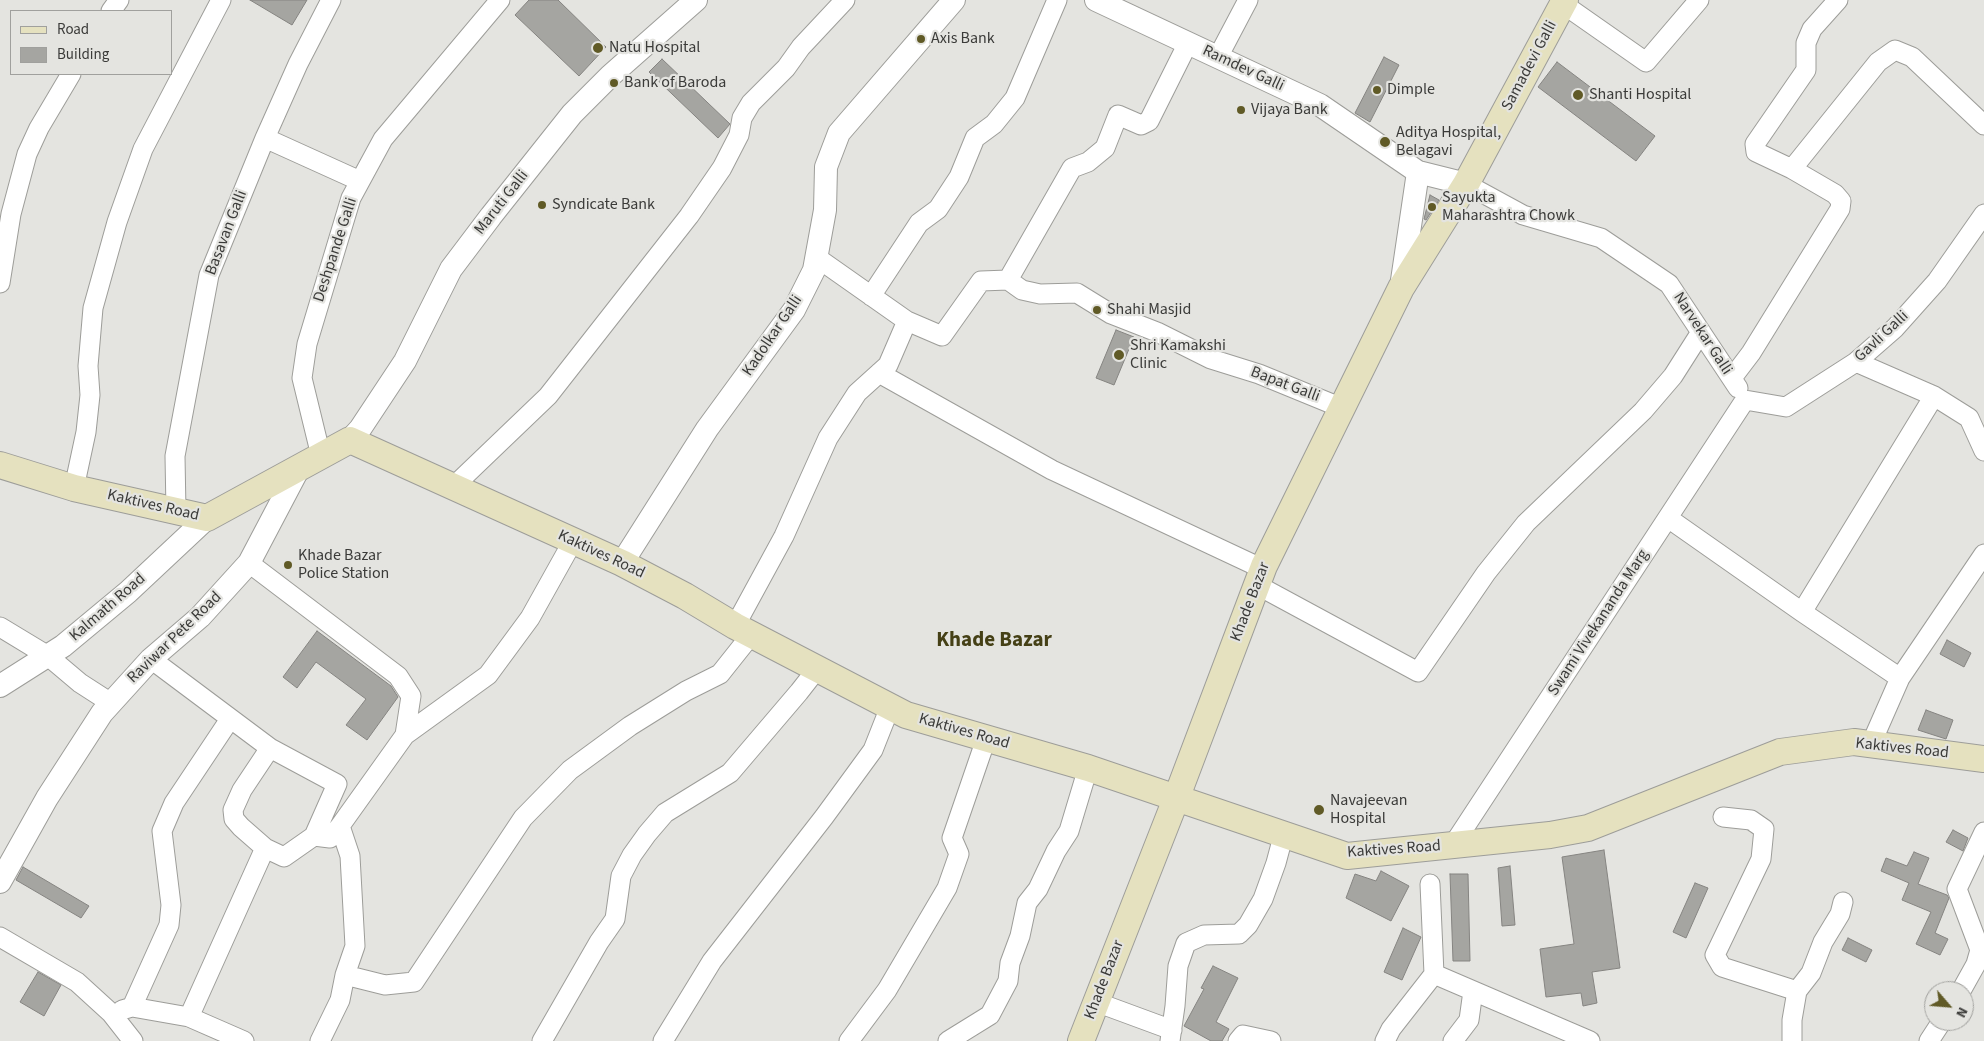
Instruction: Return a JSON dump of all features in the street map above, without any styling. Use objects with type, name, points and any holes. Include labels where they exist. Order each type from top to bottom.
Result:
[{"type":"main road","name":"Samadevi Galli","points":[[1466,184],[1564,2]]},
{"type":"main road","name":"Khade Bazar","points":[[1081,1041],[1176,799],[1260,577],[1401,288],[1466,184]]},
{"type":"main road","name":"Kaktives Road","points":[[0,465],[74,488],[207,518],[350,440],[622,564],[906,715],[1088,768],[1176,799],[1284,833],[1347,856],[1550,835],[1588,828],[1780,752],[1854,742],[1984,759]]},
{"type":"street","points":[[74,488],[86,432],[90,395],[88,366],[93,308],[117,222],[143,149],[221,0]]},
{"type":"street","name":"Basavan Galli","points":[[176,511],[175,456],[209,275],[265,138],[298,64],[332,0]]},
{"type":"street","name":"Deshpande Galli","points":[[310,462],[302,378],[307,344],[351,198],[384,139],[500,0]]},
{"type":"street","name":"Maruti Galli","points":[[350,440],[360,429],[405,361],[451,269],[491,216],[572,114],[617,70],[696,0]]},
{"type":"street","points":[[453,487],[548,396],[688,216],[716,176],[739,135],[742,118],[751,103],[786,68],[801,47],[845,0]]},
{"type":"street","name":"Kadolkar Galli","points":[[622,564],[707,429],[794,310],[814,270],[825,210],[826,168],[839,133],[954,0]]},
{"type":"street","points":[[871,296],[919,223],[938,209],[959,176],[975,138],[994,124],[1015,98],[1057,0]]},
{"type":"street","name":"Ramdev Galli","points":[[1096,0],[1320,105],[1418,172],[1466,184]]},
{"type":"street","points":[[1218,57],[1248,0]]},
{"type":"street","points":[[1564,2],[1646,62],[1699,0]]},
{"type":"street","points":[[1732,378],[1751,354],[1840,209],[1841,201],[1835,194],[1792,169],[1756,152],[1755,144],[1806,70],[1806,43],[1812,29],[1838,0]]},
{"type":"street","points":[[816,257],[907,321],[942,336],[982,281],[1008,280],[1072,168],[1088,162],[1105,148],[1118,115],[1141,125],[1149,121],[1188,43]]},
{"type":"street","points":[[1792,169],[1878,62],[1895,50],[1912,57],[1984,125]]},
{"type":"street","points":[[0,283],[11,214],[27,154],[70,75]]},
{"type":"street","points":[[265,138],[360,181]]},
{"type":"street","points":[[1401,288],[1418,172]]},
{"type":"street","name":"Narvekar Galli","points":[[1466,184],[1523,216],[1601,238],[1669,284],[1745,400]]},
{"type":"street","name":"Gavli Galli","points":[[1745,400],[1786,408],[1856,362],[1895,328],[1938,281],[1984,214]]},
{"type":"street","name":"Bapat Galli","points":[[1008,280],[1022,290],[1040,294],[1077,293],[1110,314],[1157,332],[1211,360],[1259,374],[1342,408]]},
{"type":"street","points":[[345,974],[385,985],[414,982],[522,818],[570,770],[622,732],[686,691],[720,674],[743,630],[828,438],[858,393],[888,365],[907,321]]},
{"type":"street","points":[[879,373],[1052,470],[1260,577],[1418,672],[1486,573],[1526,523],[1643,411],[1673,376],[1701,332]]},
{"type":"street","points":[[1856,362],[1934,396],[1970,418],[1984,451]]},
{"type":"street","points":[[1802,612],[1934,396]]},
{"type":"street","name":"Swami Vivekananda Marg","points":[[1454,845],[1745,400]]},
{"type":"street","name":"Raviwar Pete Road","points":[[0,882],[47,798],[111,703],[151,659],[200,617],[249,563],[310,462]]},
{"type":"street","name":"Kalmath Road","points":[[0,686],[62,646],[128,592],[207,518]]},
{"type":"street","points":[[1668,518],[1900,678]]},
{"type":"street","points":[[314,836],[330,838],[405,735],[488,675],[530,618],[573,541]]},
{"type":"street","points":[[1871,744],[1900,678],[1984,554]]},
{"type":"street","points":[[249,563],[398,676],[411,696],[405,735]]},
{"type":"street","points":[[0,627],[48,656],[80,683],[111,703]]},
{"type":"street","points":[[151,659],[230,720],[270,748],[336,784],[314,836],[284,857],[265,848],[241,827],[234,818],[233,810],[242,790],[270,748]]},
{"type":"street","points":[[542,1041],[599,942],[615,920],[621,876],[632,855],[647,834],[664,813],[730,773],[817,669]]},
{"type":"street","points":[[663,1041],[712,961],[824,817],[873,750],[890,707]]},
{"type":"street","points":[[132,1007],[170,924],[171,905],[162,831],[174,803],[230,720]]},
{"type":"street","points":[[849,1041],[887,990],[947,888],[959,854],[952,838],[986,738]]},
{"type":"street","points":[[948,1041],[990,1016],[1008,982],[1010,963],[1020,936],[1027,903],[1038,889],[1056,851],[1069,831],[1088,768]]},
{"type":"street","points":[[1724,817],[1751,820],[1764,829],[1761,859],[1715,955],[1722,967],[1797,991]]},
{"type":"street","points":[[320,1041],[340,1000],[345,974],[355,946],[355,916],[350,856],[340,826]]},
{"type":"street","points":[[1967,981],[1976,964],[1980,950],[1957,890],[1984,832]]},
{"type":"street","points":[[1096,1002],[1171,1036],[1178,966],[1186,943],[1204,935],[1239,934],[1248,925],[1262,899],[1276,863],[1284,833]]},
{"type":"street","points":[[189,1016],[265,848]]},
{"type":"street","points":[[1385,1041],[1391,1029],[1434,974],[1430,884]]},
{"type":"street","points":[[1792,1041],[1792,1020],[1797,991],[1811,973],[1823,942],[1840,914],[1843,902]]},
{"type":"street","points":[[0,937],[77,982],[111,1013],[133,1041]]},
{"type":"street","points":[[1434,974],[1590,1041]]},
{"type":"street","points":[[1453,1041],[1469,1020],[1474,991]]},
{"type":"street","points":[[111,1013],[132,1007],[189,1016],[244,1041]]},
{"type":"street","points":[[1238,1041],[1243,1035],[1271,1041]]},
{"type":"building","points":[[250,0],[307,0],[292,25]]},
{"type":"building","points":[[529,0],[558,0],[606,47],[579,76],[515,15]]},
{"type":"building","name":"Dimple","points":[[1384,57],[1399,65],[1370,122],[1355,113]]},
{"type":"building","points":[[662,59],[730,124],[718,138],[649,72]]},
{"type":"building","points":[[1557,62],[1655,136],[1636,161],[1538,87]]},
{"type":"building","points":[[1430,195],[1439,200],[1426,220],[1424,219]]},
{"type":"building","points":[[1116,330],[1134,337],[1114,385],[1096,378]]},
{"type":"building","points":[[317,631],[391,686],[398,697],[367,740],[346,725],[366,699],[316,662],[297,688],[283,677]]},
{"type":"building","points":[[1947,640],[1971,653],[1964,667],[1940,654]]},
{"type":"building","points":[[1926,710],[1953,720],[1946,739],[1918,730]]},
{"type":"building","points":[[1953,830],[1968,838],[1963,851],[1946,842]]},
{"type":"building","points":[[1604,850],[1620,968],[1592,972],[1597,1003],[1583,1006],[1581,993],[1546,997],[1540,949],[1574,944],[1562,857]]},
{"type":"building","points":[[1914,852],[1929,858],[1918,884],[1947,895],[1949,898],[1935,933],[1948,939],[1940,955],[1916,944],[1931,912],[1902,900],[1909,883],[1881,871],[1886,858],[1907,866]]},
{"type":"building","points":[[1510,866],[1515,925],[1502,926],[1498,868]]},
{"type":"building","points":[[23,867],[89,906],[81,918],[16,880]]},
{"type":"building","points":[[1381,871],[1409,886],[1391,921],[1346,898],[1355,874],[1376,881]]},
{"type":"building","points":[[1450,874],[1468,874],[1470,961],[1453,961]]},
{"type":"building","points":[[1695,883],[1708,888],[1686,938],[1673,932]]},
{"type":"building","points":[[1403,928],[1421,937],[1402,980],[1384,972]]},
{"type":"building","points":[[1848,938],[1872,950],[1866,962],[1842,950]]},
{"type":"building","points":[[1213,966],[1238,978],[1216,1022],[1229,1029],[1222,1041],[1211,1041],[1184,1026],[1204,989],[1201,988]]},
{"type":"building","points":[[38,972],[61,985],[44,1016],[20,1002]]},
{"type":"place","name":"Axis Bank","points":[[921,39]]},
{"type":"place","name":"Natu Hospital","points":[[598,48]]},
{"type":"place","name":"Bank of Baroda","points":[[614,83]]},
{"type":"place","name":"Dimple","points":[[1377,90]]},
{"type":"place","name":"Shanti Hospital","points":[[1578,95]]},
{"type":"place","name":"Vijaya Bank","points":[[1241,110]]},
{"type":"place","name":"Aditya Hospital, Belagavi","points":[[1385,142]]},
{"type":"place","name":"Syndicate Bank","points":[[542,205]]},
{"type":"place","name":"Sayukta Maharashtra Chowk","points":[[1432,207]]},
{"type":"place","name":"Shahi Masjid","points":[[1097,310]]},
{"type":"place","name":"Shri Kamakshi Clinic","points":[[1119,355]]},
{"type":"place","name":"Khade Bazar Police Station","points":[[288,565]]},
{"type":"place","name":"Navajeevan Hospital","points":[[1319,810]]},
{"type":"district","name":"Khade Bazar","points":[[994,641]]}]
